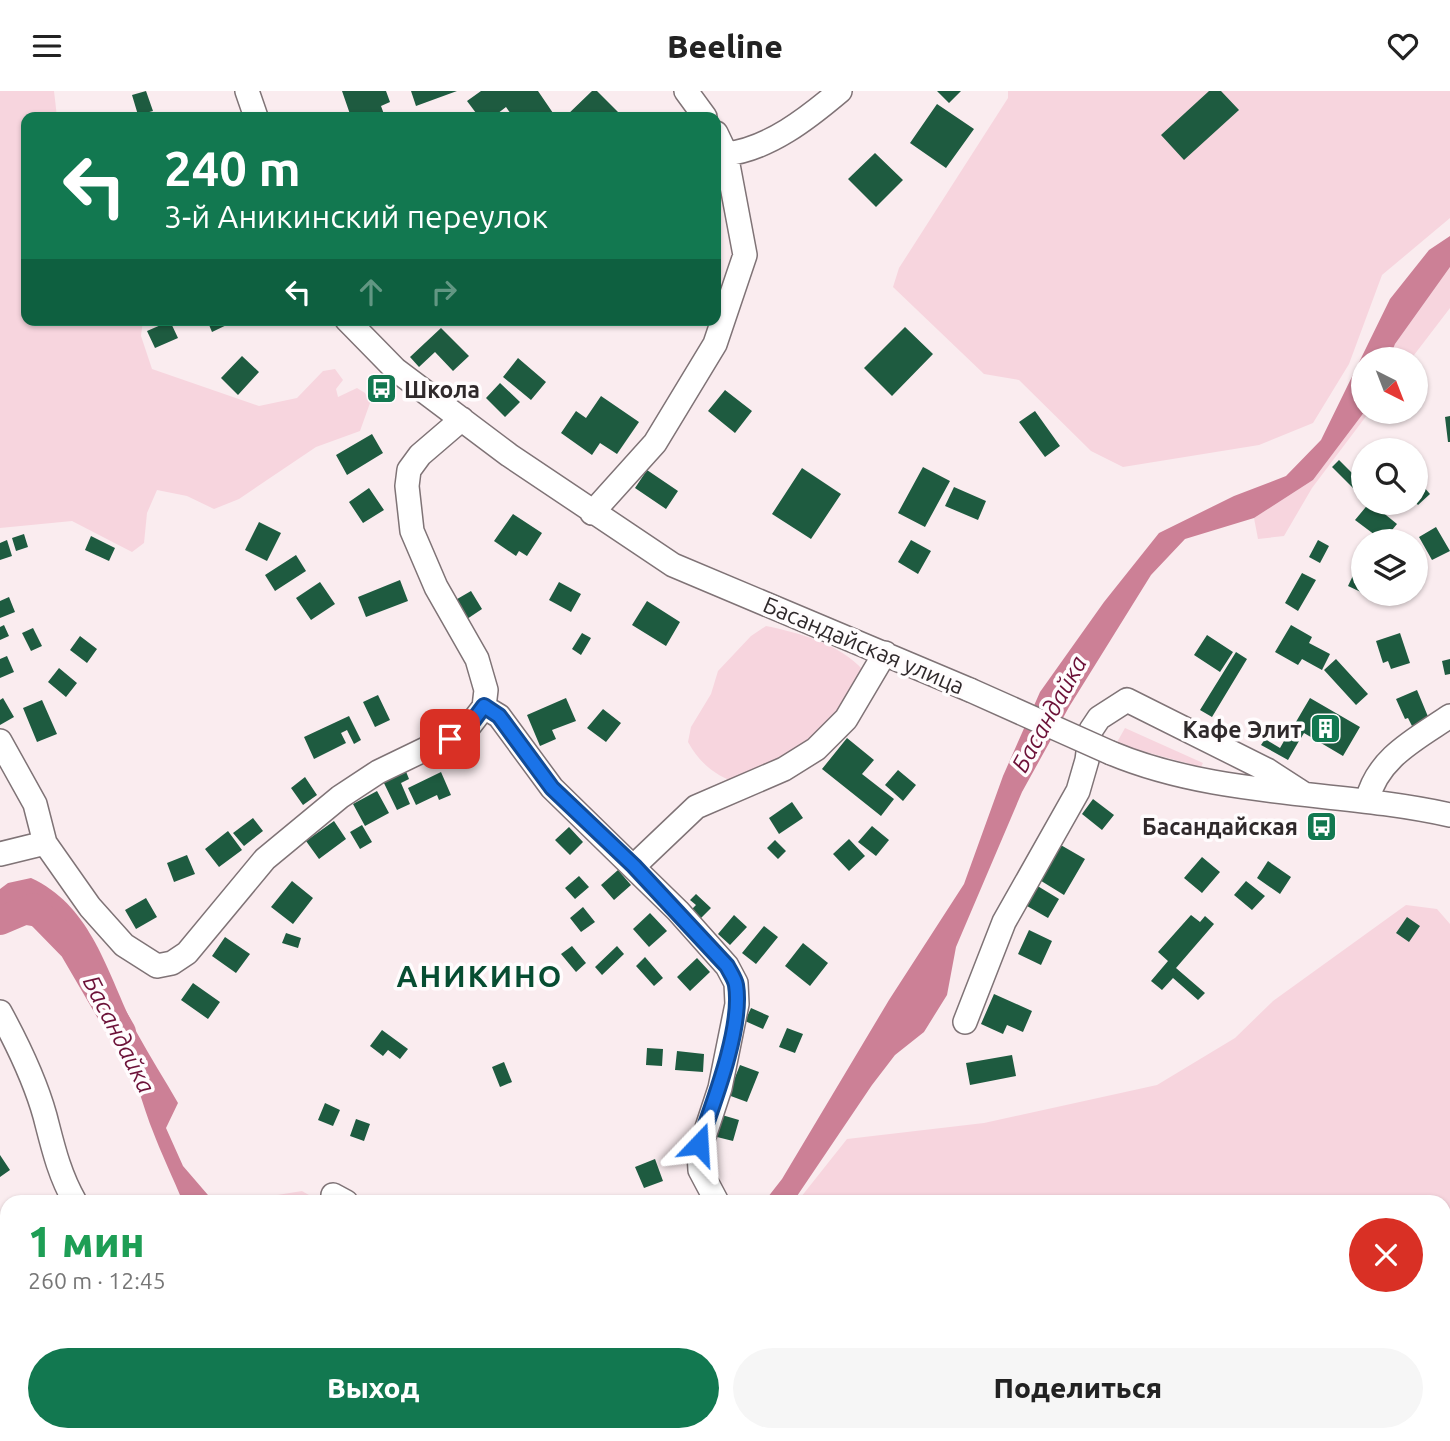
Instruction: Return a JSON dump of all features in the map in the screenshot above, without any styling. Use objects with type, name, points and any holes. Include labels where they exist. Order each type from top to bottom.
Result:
[{"type":"street","points":[[247,91],[254,112]]},
{"type":"street","points":[[686,91],[701,112]]},
{"type":"street","points":[[726,154],[753,149],[792,127],[840,91]]},
{"type":"street","points":[[592,513],[654,443],[715,344],[745,255],[726,154],[721,144]]},
{"type":"street","name":"Басандайская улица","points":[[353,326],[396,370],[592,513],[673,565],[885,653],[1111,753],[1186,778],[1227,786],[1367,800],[1450,815]]},
{"type":"street","points":[[0,741],[35,804],[45,843],[90,907],[124,945],[140,958],[157,966],[165,966],[187,953],[265,859],[340,797],[378,772],[467,729],[484,706],[486,690],[477,659],[436,587],[412,531],[407,486],[409,470],[420,455],[462,419]]},
{"type":"street","points":[[634,866],[696,807],[784,769],[816,749],[846,719],[885,653]]},
{"type":"street","points":[[965,1022],[1004,922],[1078,791],[1087,761],[1091,730],[1108,710],[1127,700],[1267,770],[1304,794]]},
{"type":"street","points":[[484,706],[499,716],[552,788],[634,866],[727,966],[736,983],[737,1004],[720,1088],[699,1152],[700,1170],[713,1195]]},
{"type":"street","points":[[1367,800],[1371,783],[1382,767],[1450,716]]},
{"type":"street","points":[[0,854],[45,843]]},
{"type":"street","points":[[0,1012],[18,1045],[44,1115],[60,1175],[71,1195]]},
{"type":"shaded area","points":[[0,91],[54,91],[56,112],[21,112],[21,326],[142,326],[141,336],[152,369],[259,406],[297,398],[323,371],[335,369],[343,380],[336,389],[338,397],[357,388],[365,393],[370,403],[360,431],[316,447],[239,499],[214,509],[187,496],[157,490],[147,513],[144,543],[132,552],[72,521],[0,528]]},
{"type":"shaded area","points":[[1008,91],[1450,91],[1450,218],[1382,275],[1355,347],[1351,347],[1349,364],[1313,423],[1259,445],[1123,467],[1091,451],[1019,380],[984,374],[893,287],[899,268],[1008,98]]},
{"type":"shaded area","points":[[1450,267],[1450,308],[1420,347],[1394,347]]},
{"type":"shaded area","points":[[1355,424],[1360,424],[1312,488],[1284,536],[1258,539],[1254,518],[1313,480]]},
{"type":"shaded area","points":[[766,626],[806,636],[831,646],[863,670],[844,706],[819,738],[740,784],[710,769],[688,742],[691,727],[711,694],[718,671],[751,636]]},
{"type":"shaded area","points":[[1125,728],[1203,763],[1201,767],[1116,744]]},
{"type":"shaded area","points":[[1406,905],[1437,909],[1450,924],[1450,1195],[803,1195],[847,1139],[984,1123],[1157,1085],[1235,1038],[1273,1001]]},
{"type":"shaded area","points":[[302,1191],[309,1195],[278,1195]]},
{"type":"water","name":"Басандайка","points":[[1450,236],[1450,267],[1394,347],[1367,347],[1390,299],[1429,250]]},
{"type":"water","name":"Басандайка","points":[[1351,379],[1351,424],[1355,424],[1313,480],[1254,518],[1185,539],[1151,575],[1069,707],[1022,792],[956,947],[947,995],[924,1032],[895,1055],[872,1085],[798,1195],[769,1195],[782,1179],[889,1000],[964,884],[1003,776],[1040,692],[1104,602],[1159,533],[1234,496],[1286,476],[1321,440]]},
{"type":"water","name":"Басандайка","points":[[31,878],[52,891],[85,925],[97,945],[137,1033],[178,1103],[166,1128],[183,1166],[208,1195],[180,1195],[152,1129],[106,1000],[77,955],[60,939],[39,928],[16,924],[0,925],[0,889],[8,883]]},
{"type":"building","points":[[146,91],[153,111],[137,112],[132,95]]},
{"type":"building","points":[[342,91],[386,91],[390,102],[381,106],[383,112],[349,112]]},
{"type":"building","points":[[411,91],[457,91],[416,106]]},
{"type":"building","points":[[481,91],[538,91],[552,112],[510,112],[506,107],[500,112],[475,112],[467,101]]},
{"type":"building","points":[[592,91],[597,91],[618,112],[570,112]]},
{"type":"building","points":[[937,91],[961,91],[949,103]]},
{"type":"building","points":[[1209,91],[1221,91],[1239,110],[1184,160],[1161,135]]},
{"type":"building","points":[[937,104],[974,129],[946,168],[910,143]]},
{"type":"building","points":[[875,153],[903,180],[876,207],[848,179]]},
{"type":"building","points":[[158,326],[172,326],[178,338],[155,348],[147,331]]},
{"type":"building","points":[[210,326],[224,326],[212,332]]},
{"type":"building","points":[[905,327],[933,354],[892,396],[864,368]]},
{"type":"building","points":[[441,328],[469,356],[453,371],[435,352],[419,367],[410,357]]},
{"type":"building","points":[[242,356],[259,372],[238,395],[221,378]]},
{"type":"building","points":[[518,358],[546,382],[531,400],[503,377]]},
{"type":"building","points":[[500,383],[520,402],[505,417],[486,398]]},
{"type":"building","points":[[725,390],[752,411],[735,433],[708,411]]},
{"type":"building","points":[[601,396],[639,422],[617,454],[600,443],[592,455],[561,433],[576,411],[586,418]]},
{"type":"building","points":[[1035,411],[1060,446],[1045,457],[1019,422]]},
{"type":"building","points":[[1450,416],[1450,442],[1448,442],[1445,417]]},
{"type":"building","points":[[372,434],[383,453],[347,475],[336,455]]},
{"type":"building","points":[[1339,460],[1351,472],[1351,486],[1332,467]]},
{"type":"building","points":[[923,467],[950,481],[925,527],[898,513]]},
{"type":"building","points":[[802,468],[841,494],[811,539],[772,514]]},
{"type":"building","points":[[647,470],[678,491],[666,509],[635,488]]},
{"type":"building","points":[[954,487],[986,501],[978,520],[945,506]]},
{"type":"building","points":[[369,488],[384,510],[363,523],[349,502]]},
{"type":"building","points":[[513,514],[542,533],[527,556],[519,551],[516,556],[494,541]]},
{"type":"building","points":[[1359,515],[1386,515],[1397,524],[1393,529],[1367,529],[1355,520]]},
{"type":"building","points":[[259,522],[281,533],[267,561],[245,550]]},
{"type":"building","points":[[1436,527],[1450,551],[1432,560],[1428,553],[1428,532]]},
{"type":"building","points":[[24,534],[28,547],[16,551],[12,538]]},
{"type":"building","points":[[91,536],[115,548],[109,561],[85,550]]},
{"type":"building","points":[[7,540],[12,556],[0,560],[0,543]]},
{"type":"building","points":[[911,540],[931,551],[918,574],[898,562]]},
{"type":"building","points":[[1318,540],[1329,546],[1320,563],[1309,557]]},
{"type":"building","points":[[296,555],[306,571],[275,591],[265,575]]},
{"type":"building","points":[[1302,573],[1316,580],[1298,611],[1285,603]]},
{"type":"building","points":[[400,580],[408,601],[366,617],[358,597]]},
{"type":"building","points":[[320,582],[335,604],[311,620],[296,598]]},
{"type":"building","points":[[559,582],[581,594],[571,612],[549,600]]},
{"type":"building","points":[[471,591],[482,609],[464,621],[452,602]]},
{"type":"building","points":[[9,597],[15,612],[0,618],[0,601]]},
{"type":"building","points":[[647,601],[680,622],[666,646],[632,625]]},
{"type":"building","points":[[4,625],[9,636],[0,640],[0,627]]},
{"type":"building","points":[[1291,625],[1312,637],[1309,643],[1330,654],[1322,670],[1302,659],[1298,665],[1275,652]]},
{"type":"building","points":[[33,628],[42,646],[31,651],[22,633]]},
{"type":"building","points":[[582,633],[591,638],[581,655],[572,649]]},
{"type":"building","points":[[1400,633],[1410,663],[1391,669],[1388,661],[1383,663],[1376,641]]},
{"type":"building","points":[[1207,635],[1233,652],[1220,672],[1194,655]]},
{"type":"building","points":[[80,636],[97,649],[87,663],[70,650]]},
{"type":"building","points":[[1236,652],[1247,659],[1212,717],[1200,710]]},
{"type":"building","points":[[7,656],[14,672],[0,678],[0,659]]},
{"type":"building","points":[[1336,659],[1368,694],[1356,705],[1324,670]]},
{"type":"building","points":[[1450,659],[1450,674],[1445,675],[1442,661]]},
{"type":"building","points":[[59,668],[77,683],[66,697],[48,682]]},
{"type":"building","points":[[1417,690],[1429,719],[1412,726],[1408,718],[1405,719],[1396,699]]},
{"type":"building","points":[[378,695],[390,720],[375,727],[363,702]]},
{"type":"building","points":[[3,698],[14,717],[0,725],[0,700]]},
{"type":"building","points":[[566,698],[576,721],[552,730],[556,739],[540,746],[527,715]]},
{"type":"building","name":"Кафе Элит","points":[[1310,698],[1360,727],[1343,756],[1304,733],[1301,738],[1290,732]]},
{"type":"building","points":[[42,700],[57,734],[37,742],[23,708]]},
{"type":"building","points":[[603,709],[621,723],[606,742],[587,728]]},
{"type":"building","points":[[349,716],[361,740],[354,744],[347,730],[341,733],[346,743],[314,759],[304,737]]},
{"type":"building","name":"Кафе Элит","points":[[1288,734],[1299,741],[1288,760],[1261,745],[1265,739],[1280,748]]},
{"type":"building","points":[[847,738],[874,760],[862,774],[894,799],[881,816],[822,769]]},
{"type":"building","points":[[405,769],[409,779],[401,783],[410,804],[397,810],[382,779]]},
{"type":"building","points":[[898,770],[916,785],[903,801],[885,785]]},
{"type":"building","points":[[441,772],[451,795],[439,800],[437,795],[416,805],[408,788]]},
{"type":"building","points":[[305,777],[317,795],[303,805],[291,788]]},
{"type":"building","points":[[377,791],[389,813],[365,826],[353,804]]},
{"type":"building","points":[[1093,799],[1114,815],[1102,830],[1082,814]]},
{"type":"building","points":[[792,802],[803,818],[779,834],[769,818]]},
{"type":"building","points":[[253,818],[263,831],[244,846],[233,833]]},
{"type":"building","points":[[334,821],[346,839],[319,859],[306,841]]},
{"type":"building","points":[[362,825],[372,842],[360,849],[350,832]]},
{"type":"building","points":[[872,826],[889,840],[876,856],[858,842]]},
{"type":"building","points":[[569,827],[583,842],[570,855],[555,840]]},
{"type":"building","points":[[228,831],[242,850],[219,867],[205,849]]},
{"type":"building","points":[[849,839],[865,856],[849,871],[833,854]]},
{"type":"building","points":[[775,840],[786,851],[778,859],[767,848]]},
{"type":"building","points":[[1059,844],[1085,859],[1064,895],[1038,879]]},
{"type":"building","points":[[187,855],[195,874],[174,882],[167,863]]},
{"type":"building","points":[[1202,857],[1220,872],[1202,893],[1184,878]]},
{"type":"building","points":[[1268,861],[1291,877],[1280,894],[1257,878]]},
{"type":"building","points":[[618,870],[631,885],[614,900],[601,885]]},
{"type":"building","points":[[579,876],[589,887],[575,899],[565,888]]},
{"type":"building","points":[[292,881],[313,898],[293,924],[271,907]]},
{"type":"building","points":[[1246,881],[1265,896],[1252,910],[1234,895]]},
{"type":"building","points":[[1031,882],[1059,899],[1048,918],[1020,902]]},
{"type":"building","points":[[696,894],[711,908],[696,923],[687,914],[696,905],[690,900]]},
{"type":"building","points":[[146,898],[157,917],[136,929],[125,910]]},
{"type":"building","points":[[583,907],[595,922],[581,932],[570,918]]},
{"type":"building","points":[[650,913],[667,931],[649,947],[633,929]]},
{"type":"building","points":[[734,915],[747,927],[730,945],[718,934]]},
{"type":"building","points":[[1191,915],[1200,922],[1205,916],[1214,924],[1176,968],[1205,993],[1198,1000],[1173,978],[1162,990],[1151,981],[1168,961],[1158,952]]},
{"type":"building","points":[[1407,917],[1420,926],[1409,942],[1396,933]]},
{"type":"building","points":[[764,926],[778,937],[756,964],[742,953]]},
{"type":"building","points":[[1029,930],[1052,941],[1041,965],[1018,954]]},
{"type":"building","points":[[286,933],[301,938],[298,948],[282,943]]},
{"type":"building","points":[[225,937],[250,954],[236,973],[212,956]]},
{"type":"building","points":[[803,943],[828,963],[810,986],[785,966]]},
{"type":"building","points":[[572,946],[586,963],[576,972],[561,954]]},
{"type":"building","points":[[617,946],[624,954],[602,975],[595,967]]},
{"type":"building","points":[[645,957],[663,978],[654,986],[636,966]]},
{"type":"building","points":[[697,958],[710,972],[690,991],[677,977]]},
{"type":"building","points":[[193,983],[220,1002],[208,1019],[181,1000]]},
{"type":"building","points":[[994,994],[1032,1011],[1023,1032],[1007,1025],[1003,1034],[981,1024]]},
{"type":"building","points":[[751,1008],[769,1016],[763,1029],[745,1021]]},
{"type":"building","points":[[787,1028],[803,1034],[795,1053],[779,1047]]},
{"type":"building","points":[[382,1030],[408,1049],[400,1059],[388,1050],[383,1056],[370,1046]]},
{"type":"building","points":[[647,1048],[663,1049],[662,1066],[646,1065]]},
{"type":"building","points":[[677,1051],[704,1054],[703,1072],[675,1070]]},
{"type":"building","points":[[1012,1055],[1016,1076],[970,1085],[966,1063]]},
{"type":"building","points":[[504,1062],[512,1082],[500,1087],[492,1067]]},
{"type":"building","points":[[740,1065],[759,1072],[747,1102],[728,1095]]},
{"type":"building","points":[[325,1103],[340,1110],[333,1126],[318,1120]]},
{"type":"building","points":[[722,1115],[739,1120],[733,1141],[717,1137]]},
{"type":"building","points":[[356,1119],[370,1124],[364,1141],[350,1136]]},
{"type":"building","points":[[0,1155],[10,1170],[0,1177]]},
{"type":"building","points":[[655,1159],[663,1181],[644,1188],[635,1167]]},
{"type":"waterway","name":"Басандайка","points":[[0,921],[33,907],[73,948],[122,1032]]},
{"type":"place","name":"Школа","points":[[381,389]]},
{"type":"place","name":"Кафе Элит","points":[[1325,729]]},
{"type":"place","name":"Басандайская","points":[[1321,826]]},
{"type":"district","name":"АНИКИНО","points":[[480,976]]},
{"type":"route","points":[[450,739],[467,729],[484,706],[499,716],[552,788],[634,866],[727,966],[736,983],[737,1004],[720,1088],[699,1144]]}]
